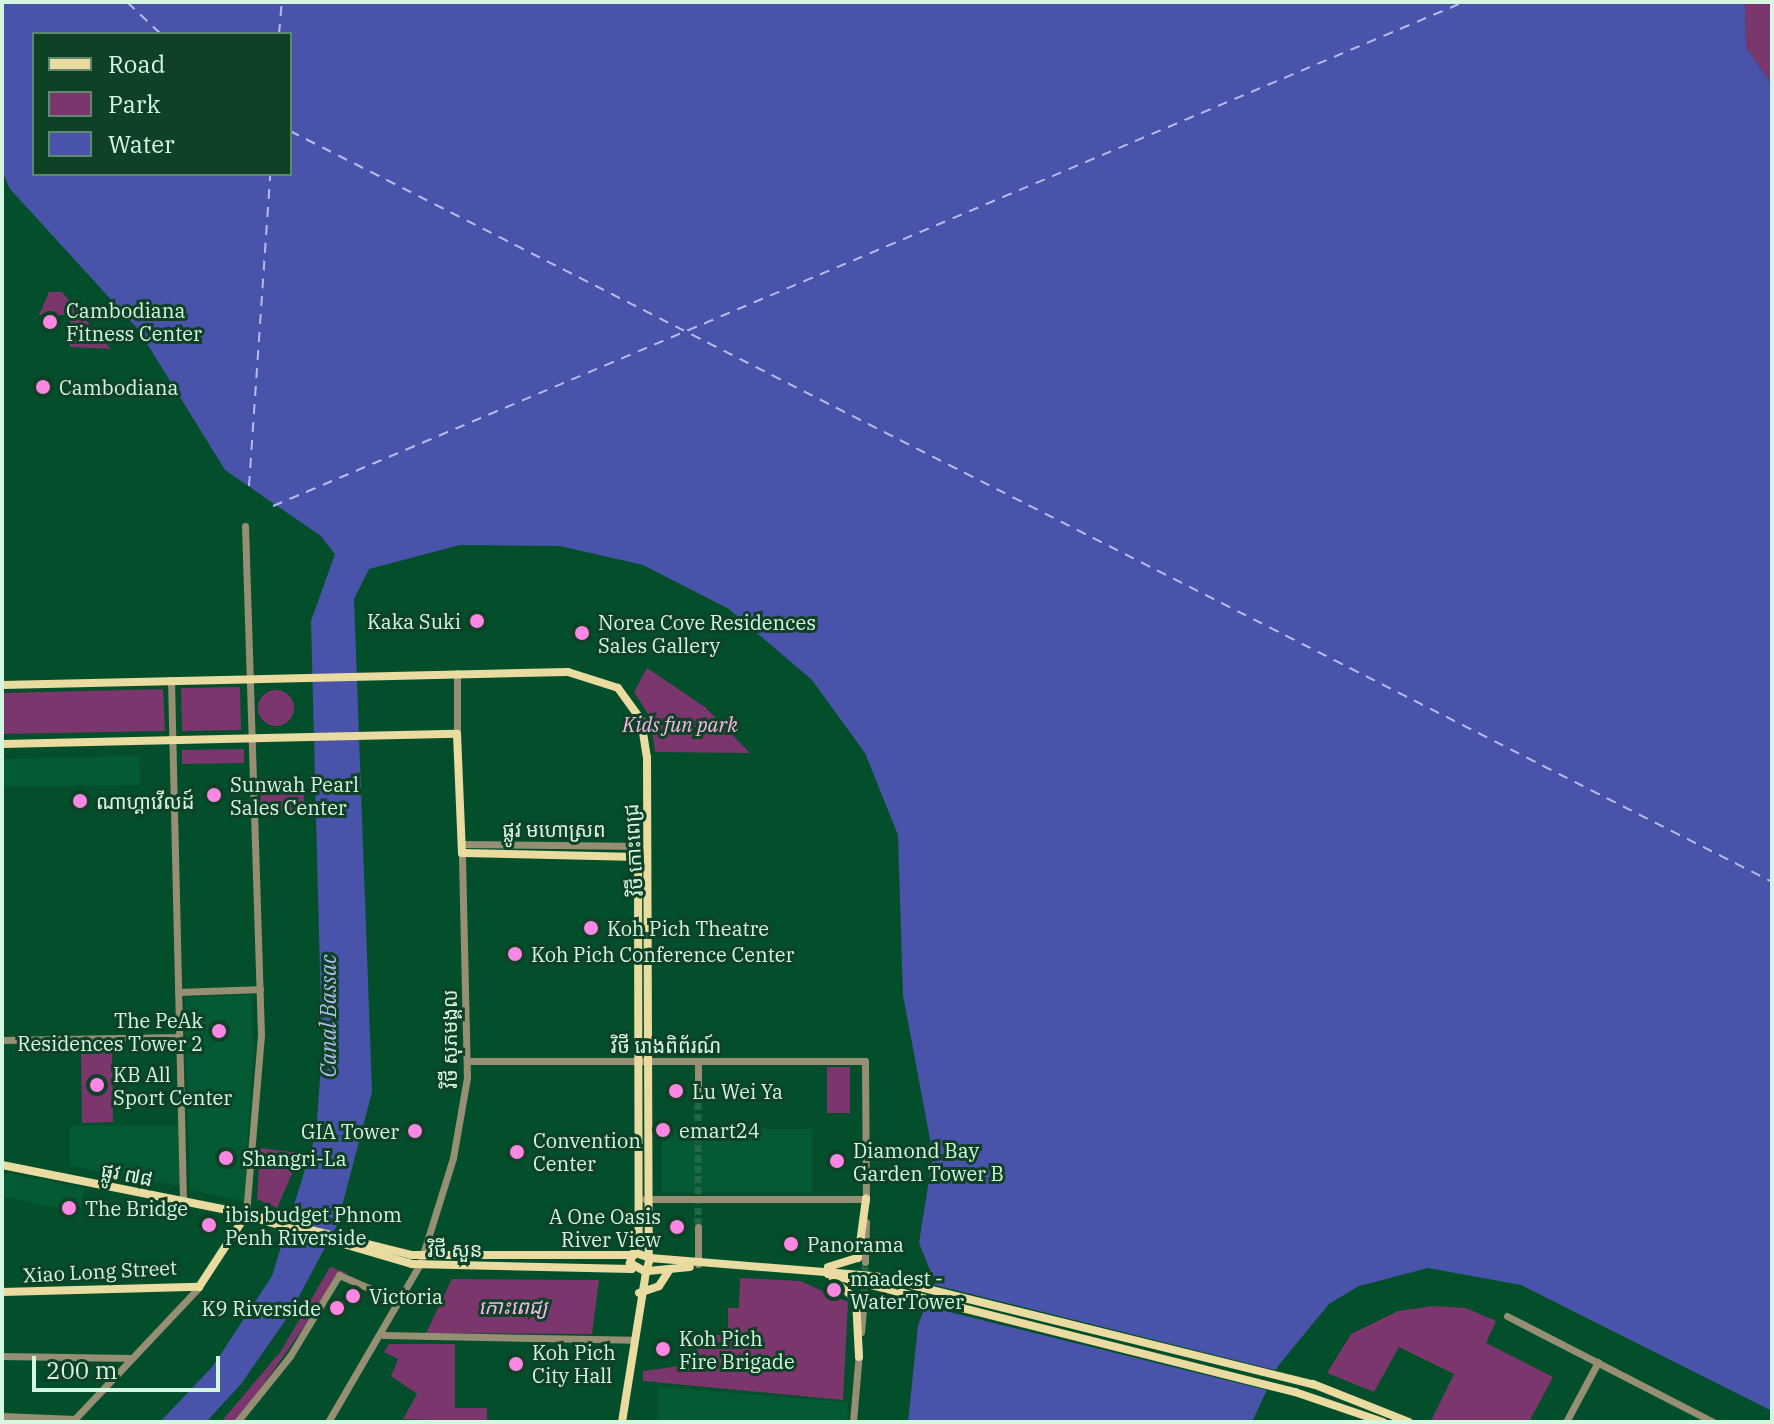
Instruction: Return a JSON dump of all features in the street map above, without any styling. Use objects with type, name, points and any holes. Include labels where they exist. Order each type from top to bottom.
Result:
[{"type":"main road","name":"វិថី កោះពេជ្រ","points":[[2,685],[385,674],[577,673],[608,681],[628,697],[646,743],[646,846],[652,861],[645,1061],[644,1199],[650,1257],[647,1272]]},
{"type":"main road","points":[[2,744],[457,734]]},
{"type":"main road","name":"វិថី សុភមង្គល","points":[[457,734],[461,849]]},
{"type":"main road","name":"ផ្លូវ មហោស្រព","points":[[461,849],[638,857]]},
{"type":"main road","name":"វិថី កោះពេជ្រ","points":[[638,857],[645,1061]]},
{"type":"main road","name":"ផ្លូវ ៧៨","points":[[2,1165],[246,1215]]},
{"type":"main road","name":"វិថី កោះពេជ្រ","points":[[633,1270],[644,1199]]},
{"type":"main road","points":[[816,1270],[858,1258],[866,1199]]},
{"type":"main road","points":[[199,1287],[246,1215]]},
{"type":"main road","name":"វិថី សួន","points":[[246,1215],[422,1260],[647,1272]]},
{"type":"main road","name":"វិថី សួន","points":[[422,1260],[635,1254],[650,1257]]},
{"type":"main road","points":[[650,1257],[698,1266]]},
{"type":"main road","points":[[622,1422],[639,1293],[647,1272],[698,1266],[816,1270],[883,1278],[1326,1387],[1409,1422]]},
{"type":"main road","points":[[639,1293],[659,1286],[670,1269]]},
{"type":"main road","points":[[633,1270],[639,1293]]},
{"type":"main road","points":[[816,1270],[880,1290],[1322,1399],[1383,1422]]},
{"type":"main road","points":[[816,1270],[854,1296],[859,1357]]},
{"type":"main road","name":"Xiao Long Street","points":[[2,1292],[199,1287]]},
{"type":"street","points":[[245,526],[260,989],[246,1215]]},
{"type":"street","name":"វិថី សុភមង្គល","points":[[457,673],[457,734]]},
{"type":"street","points":[[171,680],[183,1201]]},
{"type":"street","points":[[638,857],[646,846]]},
{"type":"street","name":"ផ្លូវ មហោស្រព","points":[[461,849],[646,846]]},
{"type":"street","name":"វិថី សុភមង្គល","points":[[328,1422],[383,1335],[422,1260],[456,1149],[467,1061],[461,849]]},
{"type":"street","points":[[178,992],[260,989]]},
{"type":"street","points":[[2,1040],[179,1037]]},
{"type":"street","name":"វិថី រោងពិព័រណ៍","points":[[467,1061],[865,1061],[866,1199]]},
{"type":"street","points":[[698,1061],[698,1092]]},
{"type":"street","points":[[644,1199],[866,1199],[865,1262]]},
{"type":"street","points":[[698,1227],[698,1266]]},
{"type":"street","points":[[237,1422],[290,1356],[339,1275],[401,1302]]},
{"type":"street","points":[[2,1416],[73,1420],[199,1287]]},
{"type":"street","points":[[853,1422],[864,1294]]},
{"type":"street","points":[[1507,1316],[1713,1422]]},
{"type":"street","points":[[383,1335],[633,1340]]},
{"type":"street","points":[[2,1356],[132,1358]]},
{"type":"street","points":[[1566,1422],[1598,1362]]},
{"type":"shaded area","points":[[139,756],[140,785],[2,787],[2,759]]},
{"type":"shaded area","points":[[252,995],[253,1056],[244,1201],[190,1190],[185,997]]},
{"type":"shaded area","points":[[184,1125],[184,1187],[70,1166],[70,1126]]},
{"type":"shaded area","points":[[662,1129],[812,1129],[812,1192],[662,1192]]},
{"type":"shaded area","points":[[2,1172],[85,1188],[80,1213],[2,1196]]},
{"type":"shaded area","points":[[659,1387],[848,1402],[847,1422],[659,1422]]},
{"type":"green space","points":[[1745,2],[1772,2],[1772,85],[1746,47]]},
{"type":"green space","points":[[49,292],[62,292],[111,349],[70,347],[70,315],[39,315]]},
{"type":"green space","name":"Kids fun park","points":[[647,668],[705,707],[750,753],[655,752],[650,717],[634,692]]},
{"type":"green space","points":[[240,687],[241,730],[182,731],[181,688]]},
{"type":"green space","points":[[163,689],[165,731],[2,734],[2,693]]},
{"type":"green space","points":[[276,690],[289,695],[294,708],[289,721],[276,726],[263,721],[258,708],[263,695]]},
{"type":"green space","points":[[244,749],[244,763],[182,764],[182,750]]},
{"type":"green space","points":[[304,781],[304,810],[259,811],[263,782]]},
{"type":"green space","name":"KB All Sport Center","points":[[81,1047],[112,1047],[113,1122],[82,1123]]},
{"type":"green space","points":[[827,1067],[850,1067],[850,1113],[827,1113]]},
{"type":"green space","points":[[260,1148],[301,1153],[277,1208],[257,1199]]},
{"type":"green space","points":[[330,1267],[350,1274],[342,1273],[237,1422],[221,1422],[281,1351]]},
{"type":"green space","points":[[740,1278],[800,1281],[848,1302],[843,1400],[643,1381],[643,1371],[702,1363],[692,1335],[728,1335],[728,1308],[739,1308]]},
{"type":"green space","name":"កោះពេជ្យ","points":[[452,1279],[599,1280],[592,1334],[426,1333]]},
{"type":"green space","points":[[1433,1306],[1466,1308],[1496,1321],[1486,1343],[1553,1377],[1529,1422],[1431,1421],[1454,1374],[1399,1347],[1374,1392],[1327,1373],[1351,1334],[1398,1311]]},
{"type":"green space","points":[[389,1344],[455,1344],[455,1408],[487,1408],[487,1422],[403,1419],[417,1394],[391,1376],[398,1359],[384,1352]]},
{"type":"water","name":"Canal Bassac","points":[[2,2],[1745,2],[1746,47],[1772,85],[1772,1411],[1521,1285],[1428,1268],[1359,1286],[1329,1304],[1278,1366],[1252,1422],[908,1422],[918,1325],[935,1282],[919,1243],[933,1155],[903,995],[898,835],[865,753],[812,680],[729,609],[643,565],[560,546],[460,545],[369,569],[354,599],[372,1092],[337,1225],[289,1315],[241,1384],[206,1422],[160,1422],[213,1366],[272,1276],[316,1134],[322,1050],[311,621],[335,554],[321,536],[225,470],[138,329],[10,189],[2,171]]},
{"type":"pier","points":[[931,1284],[1279,1371],[1270,1391],[925,1306]]},
{"type":"ferry route","points":[[127,2],[159,32]]},
{"type":"ferry route","points":[[279,32],[282,2]]},
{"type":"ferry route","points":[[273,506],[1464,2]]},
{"type":"ferry route","points":[[292,132],[1772,882]]},
{"type":"ferry route","points":[[249,486],[270,176]]},
{"type":"tunnel","points":[[698,1092],[698,1227]]},
{"type":"tunnel","points":[[864,1294],[865,1262]]},
{"type":"place","name":"Cambodiana Fitness Center","points":[[50,322]]},
{"type":"place","name":"Cambodiana","points":[[43,387]]},
{"type":"place","name":"Kaka Suki","points":[[477,621]]},
{"type":"place","name":"Norea Cove Residences Sales Gallery","points":[[582,633]]},
{"type":"place","name":"Sunwah Pearl Sales Center","points":[[214,795]]},
{"type":"place","name":"ណាហ្គាវើលដ៍","points":[[80,801]]},
{"type":"place","name":"Koh Pich Theatre","points":[[591,928]]},
{"type":"place","name":"Koh Pich Conference Center","points":[[515,954]]},
{"type":"place","name":"The PeAk Residences Tower 2","points":[[219,1031]]},
{"type":"place","name":"KB All Sport Center","points":[[97,1085]]},
{"type":"place","name":"Lu Wei Ya","points":[[676,1091]]},
{"type":"place","name":"emart24","points":[[663,1130]]},
{"type":"place","name":"GIA Tower","points":[[415,1131]]},
{"type":"place","name":"Convention Center","points":[[517,1152]]},
{"type":"place","name":"Shangri-La","points":[[226,1158]]},
{"type":"place","name":"Diamond Bay Garden Tower B","points":[[837,1161]]},
{"type":"place","name":"The Bridge","points":[[69,1208]]},
{"type":"place","name":"ibis budget Phnom Penh Riverside","points":[[209,1225]]},
{"type":"place","name":"A One Oasis River View","points":[[677,1227]]},
{"type":"place","name":"Panorama","points":[[791,1244]]},
{"type":"place","name":"maadest - WaterTower","points":[[834,1290]]},
{"type":"place","name":"Victoria","points":[[353,1296]]},
{"type":"place","name":"K9 Riverside","points":[[337,1308]]},
{"type":"place","name":"Koh Pich Fire Brigade","points":[[663,1349]]},
{"type":"place","name":"Koh Pich City Hall","points":[[516,1364]]}]
